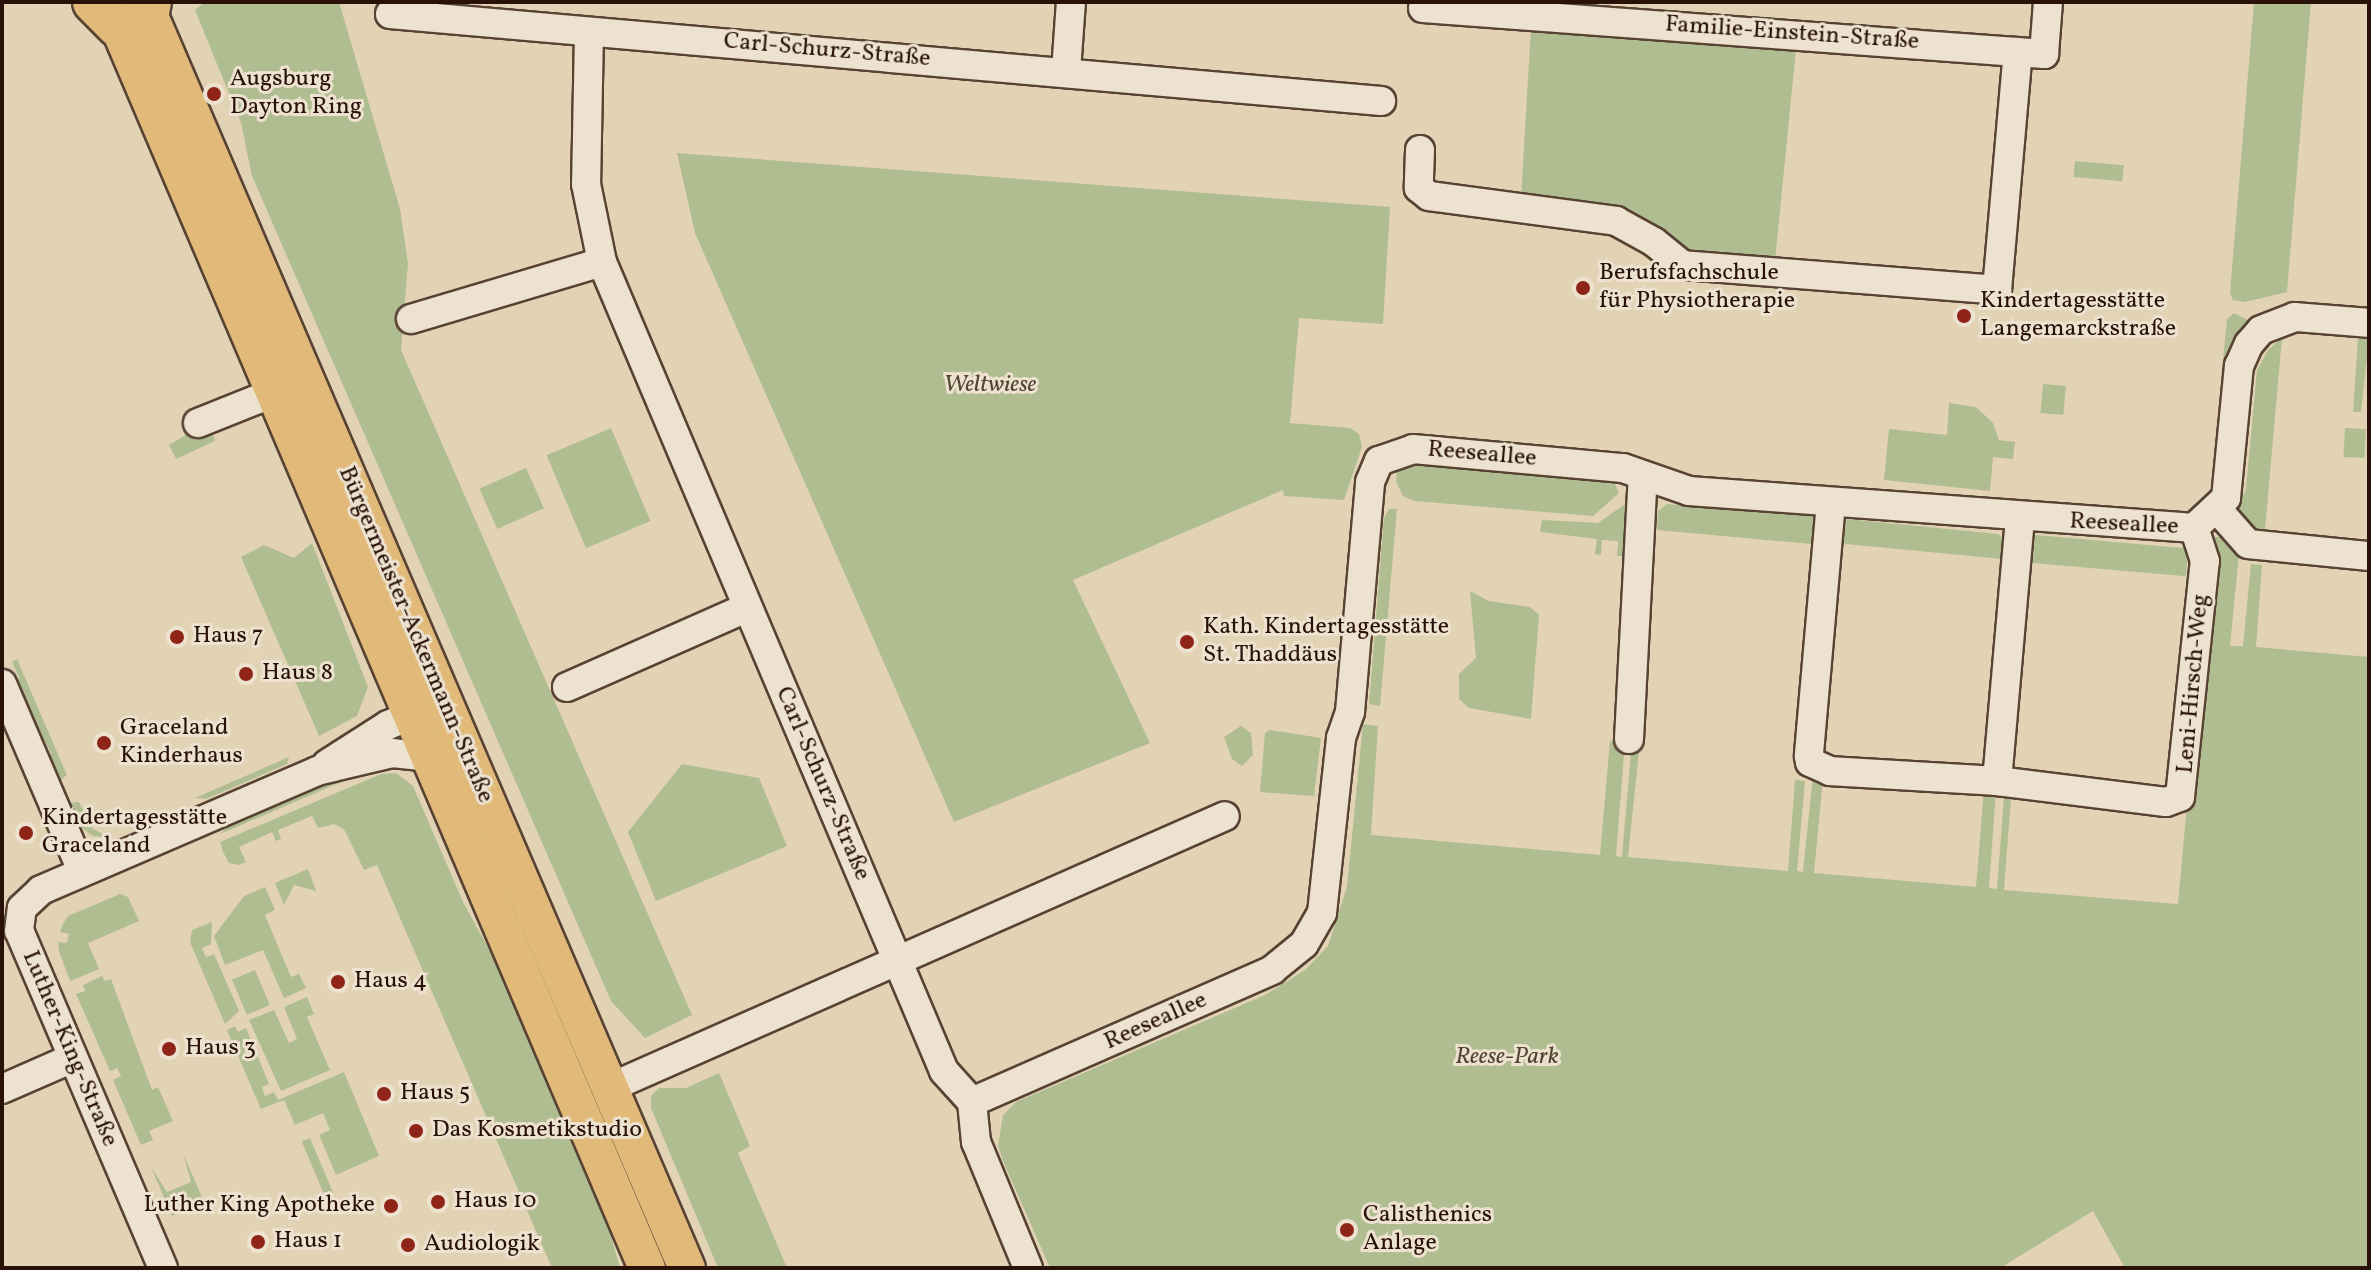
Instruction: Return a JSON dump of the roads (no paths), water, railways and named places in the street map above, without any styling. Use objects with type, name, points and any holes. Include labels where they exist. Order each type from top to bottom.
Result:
[{"type":"main road","name":"Bürgermeister-Ackermann-Straße","points":[[127,8],[273,393],[647,1268]]},
{"type":"main road","name":"Bürgermeister-Ackermann-Straße","points":[[127,8],[504,842],[687,1268]]},
{"type":"street","points":[[1066,71],[1071,2]]},
{"type":"street","name":"Familie-Einstein-Straße","points":[[1423,8],[2044,54],[2048,2]]},
{"type":"street","name":"Carl-Schurz-Straße","points":[[390,14],[1381,101]]},
{"type":"street","name":"Carl-Schurz-Straße","points":[[589,32],[586,184],[602,262],[944,1071],[972,1102]]},
{"type":"street","points":[[1420,150],[1419,188],[1429,196],[1616,221],[1654,242],[1682,265],[1997,290],[2018,52]]},
{"type":"street","points":[[411,319],[602,262]]},
{"type":"street","points":[[2369,323],[2295,317],[2261,330],[2249,344],[2239,366],[2230,482],[2218,510],[2248,544],[2369,556]]},
{"type":"street","points":[[198,423],[273,393]]},
{"type":"street","name":"Reeseallee","points":[[972,1102],[1254,979],[1289,958],[1316,928],[1326,899],[1370,482],[1379,461],[1397,450],[1623,468],[1689,491],[2020,519],[2194,528],[2218,510]]},
{"type":"street","points":[[1629,739],[1643,476]]},
{"type":"street","points":[[1831,502],[1810,762],[1830,771],[1997,781],[2020,519]]},
{"type":"street","name":"Leni-Hirsch-Weg","points":[[1997,781],[2166,802],[2180,797],[2205,561],[2194,528]]},
{"type":"street","points":[[567,687],[746,608]]},
{"type":"street","points":[[2,684],[82,871]]},
{"type":"street","points":[[413,715],[431,719],[441,731],[487,833],[504,842]]},
{"type":"street","name":"Luther-King-Straße","points":[[317,771],[358,739],[413,715]]},
{"type":"street","name":"Luther-King-Straße","points":[[163,1268],[19,931],[19,919],[30,898],[82,871],[317,771],[392,753],[431,757]]},
{"type":"street","points":[[609,1088],[1225,816]]},
{"type":"street","points":[[2,1089],[73,1058]]},
{"type":"street","points":[[972,1102],[976,1142],[1028,1268]]},
{"type":"place","name":"Augsburg Dayton Ring","points":[[214,94]]},
{"type":"place","name":"Berufsfachschule für Physiotherapie","points":[[1583,288]]},
{"type":"place","name":"Kindertagesstätte Langemarckstraße","points":[[1964,316]]},
{"type":"place","name":"Haus 7","points":[[177,637]]},
{"type":"place","name":"Kath. Kindertagesstätte St. Thaddäus","points":[[1187,642]]},
{"type":"place","name":"Haus 8","points":[[246,674]]},
{"type":"place","name":"Graceland Kinderhaus","points":[[104,743]]},
{"type":"place","name":"Kindertagesstätte Graceland","points":[[26,833]]},
{"type":"place","name":"Haus 4","points":[[338,982]]},
{"type":"place","name":"Haus 3","points":[[169,1049]]},
{"type":"place","name":"Haus 5","points":[[384,1094]]},
{"type":"place","name":"Das Kosmetikstudio","points":[[416,1131]]},
{"type":"place","name":"Haus 10","points":[[438,1202]]},
{"type":"place","name":"Luther King Apotheke","points":[[391,1206]]},
{"type":"place","name":"Calisthenics Anlage","points":[[1347,1230]]},
{"type":"place","name":"Haus 1","points":[[258,1242]]},
{"type":"place","name":"Audiologik","points":[[408,1245]]},
{"type":"park label","name":"Weltwiese","points":[[990,386]]},
{"type":"park label","name":"Reese-Park","points":[[1507,1058]]}]
